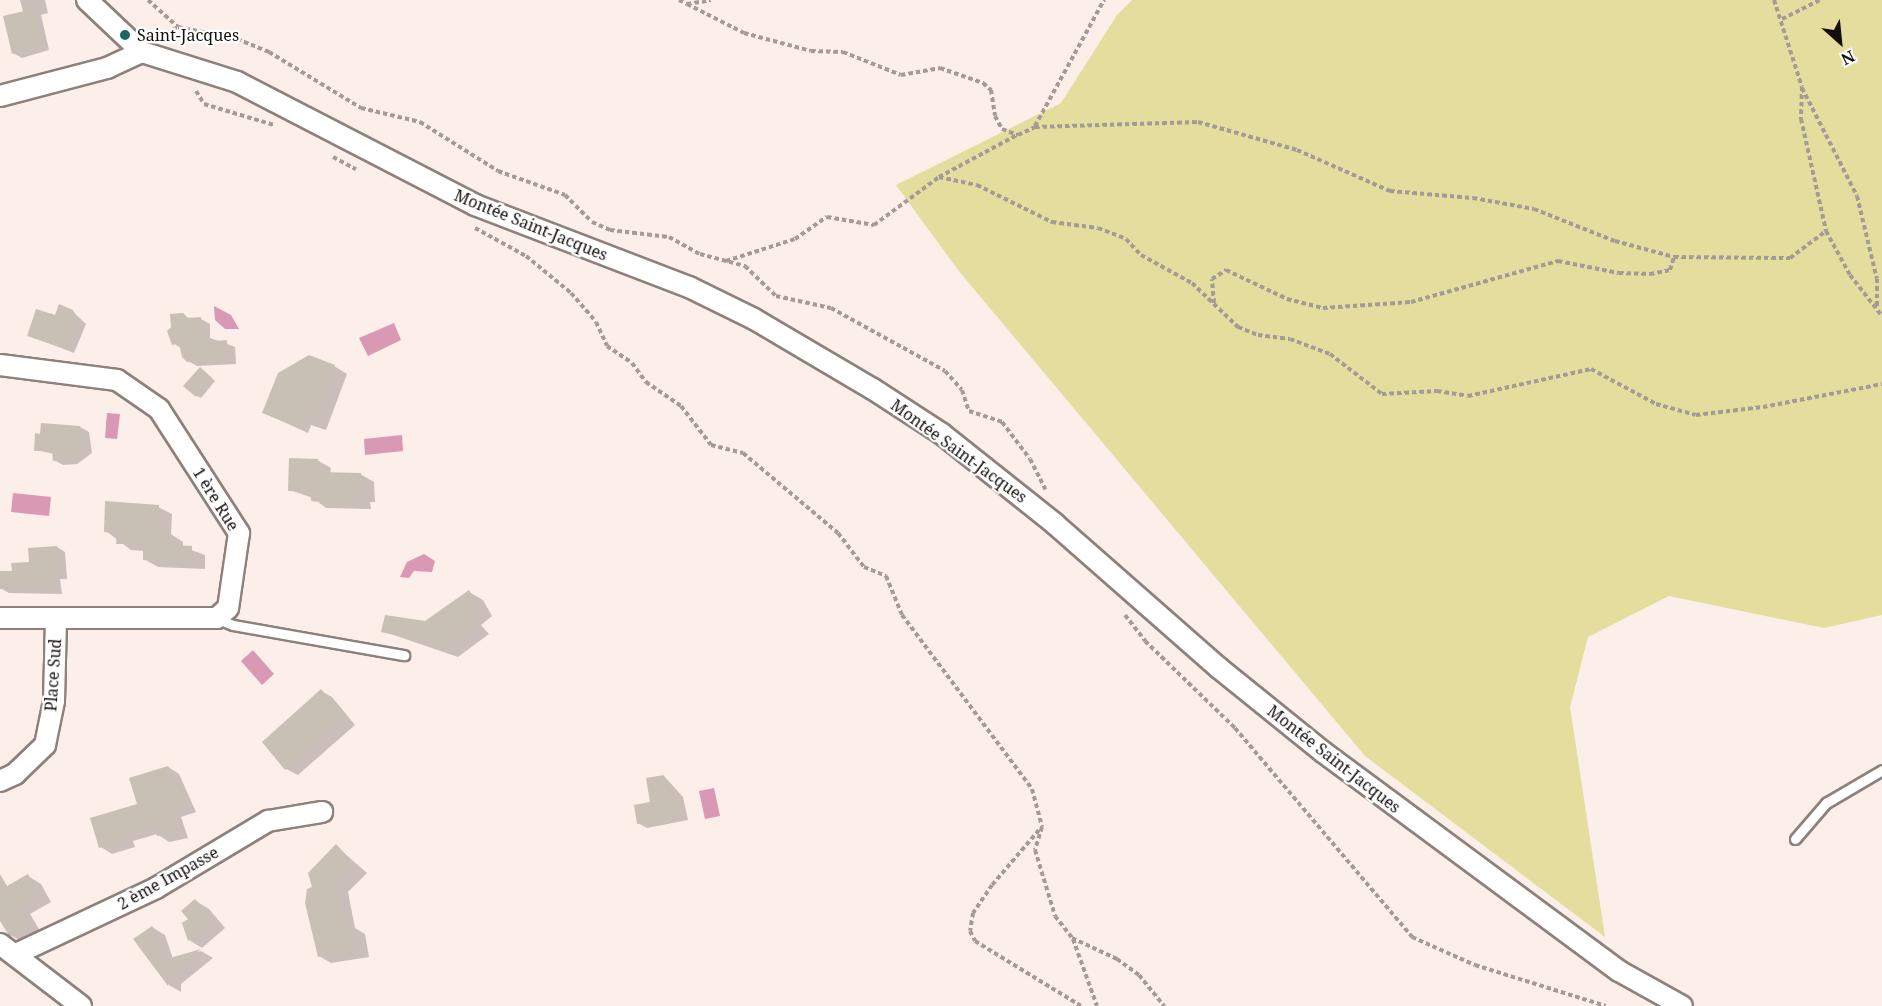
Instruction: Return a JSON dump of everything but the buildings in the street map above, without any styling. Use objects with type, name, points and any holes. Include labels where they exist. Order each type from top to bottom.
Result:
[{"type":"street","points":[[0,96],[107,68],[142,52],[87,0]]},
{"type":"street","name":"Montée Saint-Jacques","points":[[142,52],[237,82],[475,205],[689,287],[754,319],[942,435],[1055,524],[1219,668],[1323,752],[1619,971],[1682,1006]]},
{"type":"street","name":"1 ère Rue","points":[[0,365],[117,380],[159,409],[239,533],[228,608],[217,618]]},
{"type":"street","points":[[0,618],[217,618]]},
{"type":"street","name":"Place Sud","points":[[0,781],[15,774],[45,745],[54,701],[57,618]]},
{"type":"street","name":"2 ème Impasse","points":[[8,949],[156,888],[268,821],[322,812]]},
{"type":"street","points":[[8,949],[81,1006]]},
{"type":"lane","points":[[217,618],[233,625],[404,655]]},
{"type":"lane","points":[[1795,839],[1826,803],[1882,770]]},
{"type":"path","points":[[148,0],[178,27]]},
{"type":"path","points":[[679,0],[744,33],[811,51],[843,52],[901,75],[940,68],[983,83],[991,90],[995,116],[1002,129],[1018,135]]},
{"type":"path","points":[[687,4],[711,0]]},
{"type":"path","points":[[1035,127],[1104,0]]},
{"type":"path","points":[[1774,0],[1802,87],[1857,195],[1877,279],[1877,306]]},
{"type":"path","points":[[1782,19],[1820,0]]},
{"type":"path","points":[[142,52],[166,31],[178,27],[237,39],[269,52],[361,108],[420,122],[498,171],[565,195],[579,213],[610,230],[669,237],[700,254],[745,266],[776,296],[831,308],[945,371],[962,390],[969,411],[1002,422],[1030,459],[1049,497],[1055,524]]},
{"type":"path","points":[[190,68],[191,80],[204,104],[283,130]]},
{"type":"path","points":[[1802,87],[1801,119],[1826,231],[1850,275],[1877,306],[1882,316]]},
{"type":"path","points":[[726,261],[795,239],[827,217],[874,225],[939,177],[1035,127],[1198,122],[1297,150],[1390,191],[1473,198],[1534,209],[1615,241],[1674,257],[1790,258],[1826,231]]},
{"type":"path","points":[[329,154],[366,173]]},
{"type":"path","points":[[939,177],[977,185],[1052,222],[1098,228],[1126,239],[1141,255],[1192,283],[1238,327],[1258,336],[1290,339],[1330,354],[1382,394],[1437,390],[1468,396],[1591,369],[1656,404],[1696,415],[1763,407],[1882,384]]},
{"type":"path","points":[[465,221],[526,256],[571,293],[596,322],[607,346],[632,363],[646,382],[681,406],[711,445],[743,453],[838,533],[864,567],[885,576],[902,615],[964,703],[1022,772],[1038,806],[1042,827],[1035,850],[1055,916],[1072,938],[1097,1006]]},
{"type":"path","points":[[1214,305],[1212,279],[1226,270],[1287,299],[1323,308],[1411,302],[1558,261],[1619,273],[1650,274],[1670,270],[1674,257]]},
{"type":"path","points":[[1121,608],[1145,641],[1235,728],[1412,937],[1475,965],[1606,1006]]},
{"type":"path","points":[[1042,827],[992,885],[973,913],[970,931],[975,941],[1081,1006]]},
{"type":"path","points":[[1072,938],[1117,959],[1139,975],[1164,1006]]},
{"type":"shaded area","points":[[1132,0],[1882,0],[1882,615],[1824,628],[1669,596],[1588,637],[1570,707],[1605,937],[1365,756],[958,270],[896,185],[1061,103],[1117,15]]},
{"type":"shaded area","points":[[214,306],[231,315],[239,329],[225,329],[215,320]]},
{"type":"shaded area","points":[[394,323],[401,340],[368,356],[359,338]]},
{"type":"shaded area","points":[[107,413],[120,414],[117,439],[105,438]]},
{"type":"shaded area","points":[[402,435],[403,451],[365,455],[364,439]]},
{"type":"shaded area","points":[[13,493],[51,497],[49,516],[11,512]]},
{"type":"shaded area","points":[[424,554],[435,561],[432,572],[414,571],[409,578],[400,577],[407,562]]},
{"type":"shaded area","points":[[253,650],[274,674],[262,685],[241,661]]},
{"type":"shaded area","points":[[714,788],[720,816],[705,819],[699,791]]},
{"type":"place","name":"Saint-Jacques","points":[[125,35]]}]
